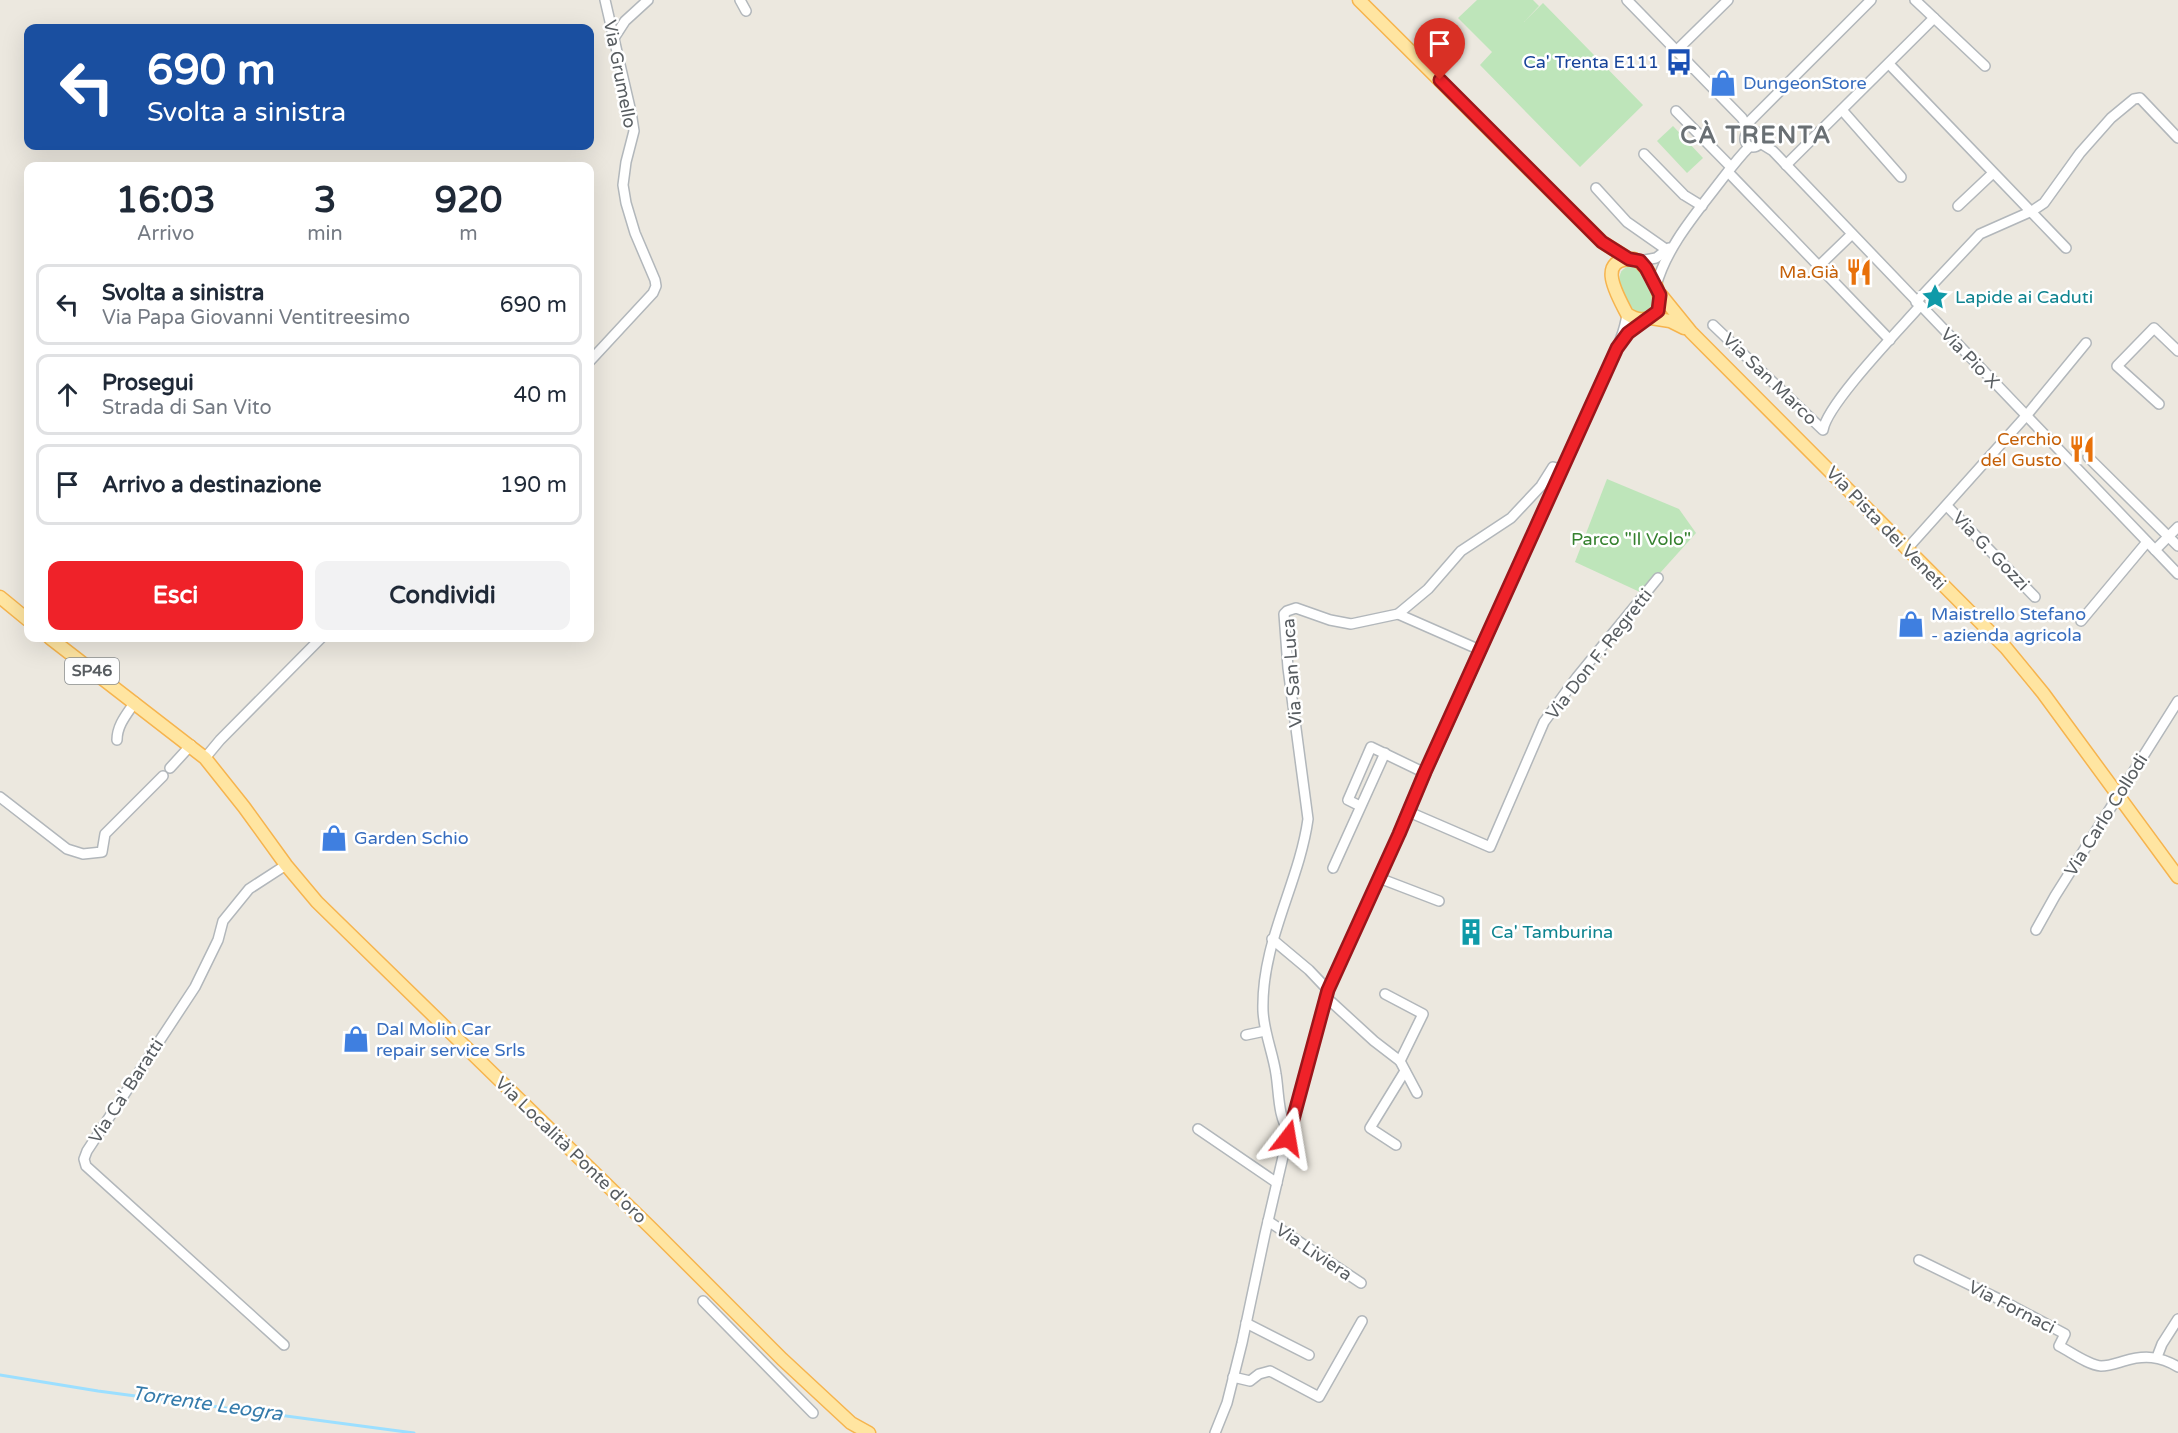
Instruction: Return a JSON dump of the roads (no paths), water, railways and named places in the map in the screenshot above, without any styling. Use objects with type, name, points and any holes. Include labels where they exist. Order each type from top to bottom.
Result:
[{"type":"main road","points":[[1359,0],[1602,242],[1646,268],[1658,291],[1658,311],[1648,319],[1637,319],[1627,314],[1613,286],[1612,269],[1602,242]]},
{"type":"main road","points":[[1612,269],[1622,260],[1634,260]]},
{"type":"main road","name":"Via Pista dei Veneti","points":[[1658,291],[1691,332],[2006,648],[2043,693],[2178,877]]},
{"type":"main road","name":"Via Pista dei Veneti","points":[[1648,319],[1670,321],[1691,332]]},
{"type":"main road","points":[[0,597],[24,617]]},
{"type":"main road","name":"SP46","points":[[55,642],[135,702]]},
{"type":"main road","name":"Via Località Ponte d'oro","points":[[135,702],[205,758],[244,807],[285,865],[317,902],[782,1359],[852,1423],[869,1433]]},
{"type":"street","name":"Via Grumello","points":[[594,357],[653,293],[656,286],[626,203],[623,184],[634,131],[605,0]]},
{"type":"street","points":[[614,38],[626,21],[648,0]]},
{"type":"street","points":[[740,0],[746,10]]},
{"type":"street","name":"Via Pio X","points":[[1627,0],[1748,128],[1759,134],[1760,143],[1773,150],[2178,574]]},
{"type":"street","points":[[1635,8],[1643,0]]},
{"type":"street","points":[[1676,51],[1728,0]]},
{"type":"street","points":[[1749,147],[1745,140],[1748,128],[1871,0]]},
{"type":"street","points":[[1915,0],[1985,66]]},
{"type":"street","points":[[1786,165],[1934,18]]},
{"type":"street","points":[[1889,64],[2066,248]]},
{"type":"street","points":[[2032,211],[2044,203],[2080,153],[2111,118],[2134,99],[2140,98],[2147,103],[2178,138]]},
{"type":"street","points":[[1842,110],[1901,177]]},
{"type":"street","points":[[1676,111],[1890,340]]},
{"type":"street","points":[[1658,291],[1663,265],[1677,241],[1729,170],[1749,147],[1755,147],[1760,143]]},
{"type":"street","points":[[1644,154],[1684,195],[1702,206]]},
{"type":"street","points":[[1958,206],[1993,172]]},
{"type":"street","points":[[1596,188],[1627,222],[1667,250]]},
{"type":"street","name":"Via San Marco","points":[[1713,325],[1823,430],[1824,422],[1829,414],[1918,304],[1980,234],[2032,211]]},
{"type":"street","points":[[1819,266],[1852,234]]},
{"type":"street","points":[[1634,260],[1656,258],[1677,241]]},
{"type":"street","points":[[1617,348],[1627,314]]},
{"type":"street","points":[[1617,348],[1628,333],[1648,319]]},
{"type":"street","points":[[2159,404],[2117,366],[2154,328],[2178,351]]},
{"type":"street","points":[[1906,550],[2026,416],[2086,343]]},
{"type":"street","name":"Via Liviera","points":[[1215,1433],[1227,1403],[1289,1131],[1327,994],[1535,531],[1560,469],[1617,348]]},
{"type":"street","points":[[2088,457],[2178,546]]},
{"type":"street","name":"Via San Luca","points":[[1289,1131],[1283,1124],[1263,1009],[1272,939],[1305,843],[1308,819],[1288,668],[1284,614],[1287,610],[1296,608],[1330,620],[1351,624],[1398,614],[1428,589],[1461,551],[1511,518],[1541,486],[1553,467],[1560,469]]},
{"type":"street","name":"Via G. Gozzi","points":[[1947,506],[2035,597]]},
{"type":"street","points":[[2155,550],[2178,528]]},
{"type":"street","points":[[2082,621],[2147,542]]},
{"type":"street","name":"Via Don F. Regretti","points":[[1409,812],[1490,847],[1544,722],[1577,677],[1658,578]]},
{"type":"street","points":[[1398,614],[1480,650]]},
{"type":"street","points":[[205,758],[317,642]]},
{"type":"street","name":"Via Carlo Collodi","points":[[2036,930],[2178,701]]},
{"type":"street","points":[[117,740],[121,723],[135,702]]},
{"type":"street","points":[[0,797],[67,849],[83,854],[102,852],[105,834],[191,745]]},
{"type":"street","points":[[1360,806],[1348,800],[1371,747],[1425,772]]},
{"type":"street","points":[[1333,868],[1385,753]]},
{"type":"street","name":"Via Ca' Baratti","points":[[284,1346],[86,1166],[84,1159],[87,1151],[195,987],[218,940],[223,921],[249,889],[285,865]]},
{"type":"street","points":[[1379,878],[1439,901]]},
{"type":"street","points":[[1272,939],[1309,970],[1327,994],[1374,1041],[1400,1061],[1417,1093]]},
{"type":"street","points":[[1384,994],[1424,1014],[1400,1061]]},
{"type":"street","points":[[1246,1035],[1265,1031]]},
{"type":"street","points":[[1396,1145],[1370,1128],[1405,1071]]},
{"type":"street","points":[[1198,1129],[1277,1182]]},
{"type":"street","name":"Via Liviera","points":[[1268,1221],[1361,1283]]},
{"type":"street","name":"Via Fornaci","points":[[1919,1260],[2065,1334],[2059,1346],[2096,1365],[2110,1365],[2136,1358],[2157,1357]]},
{"type":"street","points":[[703,1301],[813,1413]]},
{"type":"street","points":[[2178,1320],[2162,1344],[2157,1357],[2178,1367]]},
{"type":"street","points":[[1233,1377],[1250,1381],[1259,1374],[1270,1371],[1319,1397],[1362,1321]]},
{"type":"street","points":[[1246,1323],[1309,1354]]},
{"type":"waterway","name":"Torrente Leogra","points":[[0,1375],[98,1391],[414,1433]]},
{"type":"place","name":"Ca' Trenta E111","points":[[1679,62]]},
{"type":"place","name":"DungeonStore","points":[[1723,83]]},
{"type":"place","name":"Ma.Già","points":[[1859,272]]},
{"type":"place","name":"Lapide ai Caduti","points":[[1935,297]]},
{"type":"place","name":"Cerchio del Gusto","points":[[2082,449]]},
{"type":"place","name":"Maistrello Stefano - azienda agricola","points":[[1911,624]]},
{"type":"place","name":"Garden Schio","points":[[334,838]]},
{"type":"place","name":"Ca' Tamburina","points":[[1471,932]]},
{"type":"place","name":"Dal Molin Car repair service Srls","points":[[356,1039]]},
{"type":"district","name":"CÀ TRENTA","points":[[1756,135]]},
{"type":"park label","name":"Parco \"Il Volo\"","points":[[1631,539]]}]
